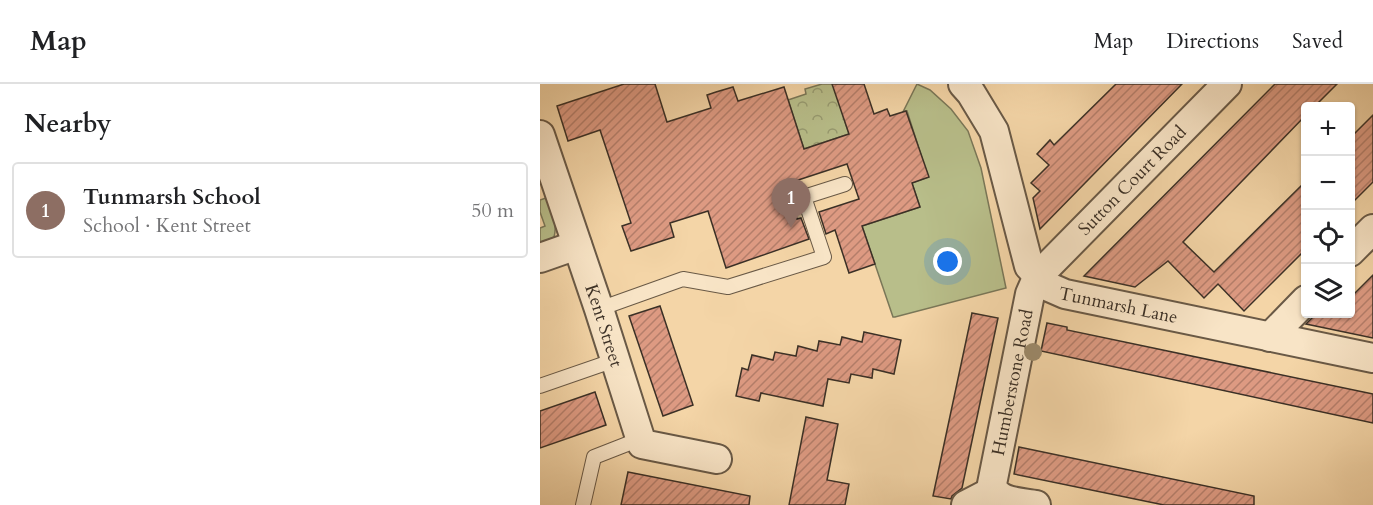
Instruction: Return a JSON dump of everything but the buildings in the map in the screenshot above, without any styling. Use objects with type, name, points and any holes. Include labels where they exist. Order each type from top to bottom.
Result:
[{"type":"street","name":"Tunmarsh Lane","points":[[963,84],[994,131],[1029,266],[1049,287],[1065,294],[1373,358]]},
{"type":"street","name":"Sutton Court Road","points":[[1038,276],[1227,84]]},
{"type":"street","name":"Kent Street","points":[[540,135],[640,439]]},
{"type":"street","points":[[1355,247],[1373,229]]},
{"type":"street","points":[[540,258],[577,245]]},
{"type":"street","name":"Humberstone Road","points":[[993,491],[992,484],[1030,294],[1038,276]]},
{"type":"street","points":[[1270,337],[1301,304]]},
{"type":"street","points":[[640,439],[642,444],[717,459]]},
{"type":"street","points":[[966,505],[993,491],[999,497],[1036,505]]},
{"type":"lane","points":[[599,309],[683,279],[728,287],[824,257],[804,197],[844,184]]},
{"type":"lane","points":[[540,386],[615,360]]},
{"type":"lane","points":[[583,505],[594,458],[640,439]]},
{"type":"green space","points":[[822,84],[833,84],[849,134],[804,149],[788,100],[806,94],[805,89]]},
{"type":"green space","points":[[917,84],[930,90],[951,109],[968,131],[981,168],[1006,288],[893,317],[862,226],[920,207],[912,183],[928,177],[907,111],[903,112]]},
{"type":"green space","points":[[546,198],[553,217],[555,232],[554,237],[540,244],[540,228],[545,226],[540,212],[540,200]]},
{"type":"place","name":"Tunmarsh School","points":[[791,228]]}]
